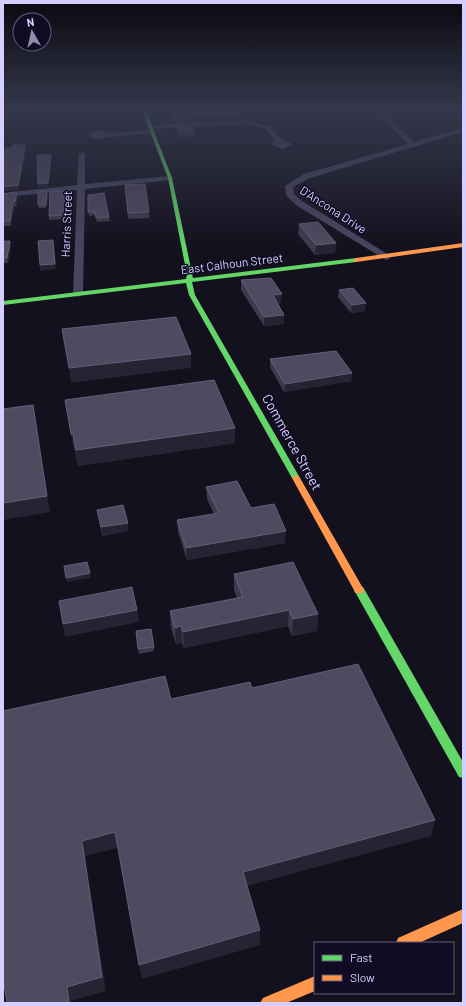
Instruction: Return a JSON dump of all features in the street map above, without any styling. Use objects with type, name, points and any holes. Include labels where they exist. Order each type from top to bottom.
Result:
[{"type":"street","name":"Harris Street","points":[[78,294],[82,155]]},
{"type":"street","name":"Commerce Street","points":[[161,155],[170,178],[190,275],[189,281],[192,295],[463,773]]},
{"type":"street","name":"D'Ancona Drive","points":[[377,155],[307,176],[291,184],[288,188],[290,195],[299,204],[386,257]]},
{"type":"street","points":[[3,195],[170,178]]},
{"type":"street","name":"East Calhoun Street","points":[[3,303],[386,257],[463,245]]},
{"type":"street","points":[[405,942],[463,916]]},
{"type":"street","points":[[268,1003],[314,983]]},
{"type":"building","points":[[4,155],[23,155],[18,185],[3,187]]},
{"type":"building","points":[[37,155],[51,155],[48,183],[38,184]]},
{"type":"building","points":[[145,184],[149,212],[128,213],[125,185]]},
{"type":"building","points":[[47,191],[46,205],[38,205],[38,192]]},
{"type":"building","points":[[50,191],[64,191],[66,215],[49,216]]},
{"type":"building","points":[[17,192],[15,202],[13,202],[10,221],[3,221],[3,194]]},
{"type":"building","points":[[104,193],[109,217],[96,218],[95,212],[88,212],[88,195]]},
{"type":"building","points":[[318,222],[336,243],[316,245],[299,224]]},
{"type":"building","points":[[53,240],[55,264],[40,265],[38,241]]},
{"type":"building","points":[[3,241],[10,241],[7,258],[3,258]]},
{"type":"building","points":[[271,278],[282,294],[273,295],[284,315],[264,317],[241,280]]},
{"type":"building","points":[[353,288],[366,303],[352,305],[339,290]]},
{"type":"building","points":[[176,317],[191,354],[69,368],[62,329]]},
{"type":"building","points":[[336,351],[352,373],[285,384],[270,359]]},
{"type":"building","points":[[214,380],[235,428],[76,450],[73,434],[71,434],[65,400]]},
{"type":"building","points":[[33,405],[47,496],[3,503],[3,409]]},
{"type":"building","points":[[237,481],[251,508],[274,504],[286,531],[186,548],[177,520],[219,513],[206,487]]},
{"type":"building","points":[[123,505],[128,523],[101,527],[97,510]]},
{"type":"building","points":[[87,562],[90,573],[66,578],[64,566]]},
{"type":"building","points":[[293,562],[318,614],[293,619],[289,610],[183,632],[181,626],[175,628],[170,611],[243,597],[234,574]]},
{"type":"building","points":[[132,587],[137,610],[63,624],[59,601]]},
{"type":"building","points":[[151,629],[154,647],[138,649],[136,631]]},
{"type":"building","points":[[358,664],[435,820],[243,872],[260,930],[139,965],[115,832],[82,841],[102,977],[67,987],[69,1003],[7,1003],[3,978],[3,711],[165,676],[171,699],[250,682],[252,688]]},
{"type":"traffic: fast","points":[[161,155],[170,178],[190,275],[189,284],[192,295],[296,478]]},
{"type":"traffic: fast","points":[[3,303],[356,260]]},
{"type":"traffic: fast","points":[[359,590],[463,773]]},
{"type":"traffic: slow","points":[[356,260],[463,245]]},
{"type":"traffic: slow","points":[[296,478],[359,590]]},
{"type":"traffic: slow","points":[[405,942],[463,916]]},
{"type":"traffic: slow","points":[[268,1003],[314,983]]}]
